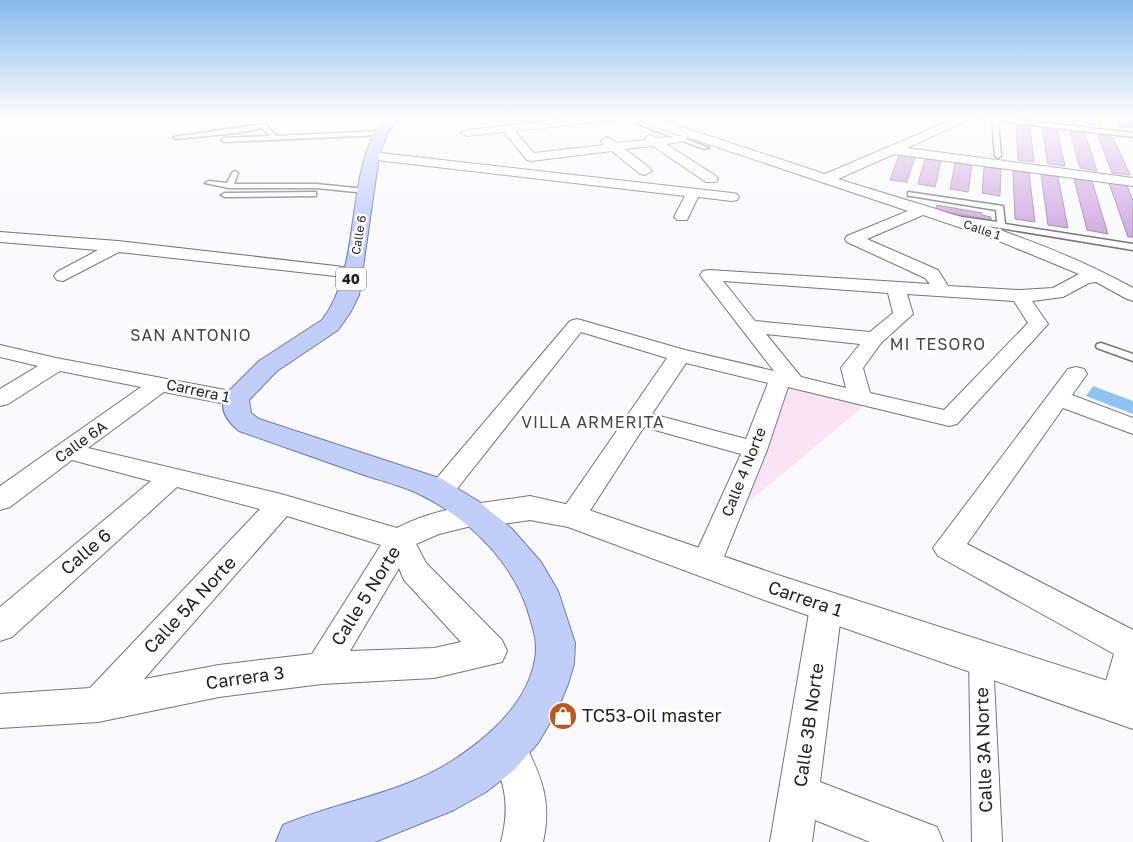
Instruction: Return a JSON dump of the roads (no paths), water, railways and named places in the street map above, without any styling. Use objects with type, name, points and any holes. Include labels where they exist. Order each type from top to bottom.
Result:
[{"type":"main road","name":"Calle 6","points":[[236,399],[268,366],[330,325],[339,313],[348,295],[353,273],[372,156]]},
{"type":"main road","name":"Carrera 1","points":[[236,399],[238,416],[249,425],[435,489],[453,498],[496,534],[523,563],[544,600],[556,643],[551,678],[534,714],[508,747]]},
{"type":"main road","points":[[300,842],[414,805],[462,781],[508,747]]},
{"type":"street","points":[[530,155],[532,157],[546,155]]},
{"type":"street","points":[[625,155],[645,171]]},
{"type":"street","points":[[675,155],[711,179]]},
{"type":"street","name":"Calle 1","points":[[755,155],[1000,236],[1099,276],[1133,295]]},
{"type":"street","points":[[826,179],[882,155]]},
{"type":"street","points":[[934,155],[1133,182]]},
{"type":"street","points":[[372,156],[732,197]]},
{"type":"street","points":[[444,178],[472,158]]},
{"type":"street","points":[[565,192],[576,179]]},
{"type":"street","points":[[682,217],[693,192]]},
{"type":"street","points":[[923,210],[853,239],[932,274],[942,290]]},
{"type":"street","points":[[63,276],[135,238],[148,236]]},
{"type":"street","points":[[0,237],[116,247],[353,273]]},
{"type":"street","points":[[786,380],[750,326],[710,275],[1020,296],[1057,293],[1084,278],[1099,276]]},
{"type":"street","points":[[860,397],[852,368],[874,339],[903,314],[896,288]]},
{"type":"street","points":[[435,489],[577,325],[680,355],[949,419],[1038,324],[1020,296]]},
{"type":"street","points":[[750,326],[874,339]]},
{"type":"street","name":"Carrera 1","points":[[0,351],[56,364],[236,399]]},
{"type":"street","points":[[572,516],[640,418],[680,355]]},
{"type":"street","points":[[0,399],[56,364]]},
{"type":"street","points":[[1076,374],[948,548],[1133,646],[1125,706]]},
{"type":"street","name":"Calle 4 Norte","points":[[706,564],[786,380]]},
{"type":"street","name":"Calle 6A","points":[[0,500],[161,383]]},
{"type":"street","points":[[1058,398],[1133,426]]},
{"type":"street","points":[[640,418],[755,450]]},
{"type":"street","points":[[67,451],[282,504],[400,540]]},
{"type":"street","name":"Calle 6","points":[[0,627],[172,477]]},
{"type":"street","name":"Calle 5A Norte","points":[[98,705],[282,504]]},
{"type":"street","name":"Carrera 1","points":[[474,516],[530,508],[572,516],[826,607],[1125,706]]},
{"type":"street","name":"Calle 5 Norte","points":[[322,668],[400,540],[410,533],[441,522],[474,516]]},
{"type":"street","name":"Carrera 3","points":[[0,711],[98,705],[219,681],[322,668],[434,663],[490,651],[415,571],[400,540]]},
{"type":"street","name":"Calle 3B Norte","points":[[791,842],[826,607]]},
{"type":"street","name":"Calle 3A Norte","points":[[981,659],[987,842]]},
{"type":"street","points":[[508,747],[527,792],[528,821],[522,842]]},
{"type":"street","points":[[798,794],[922,842]]},
{"type":"lane","points":[[228,186],[235,173]]},
{"type":"lane","points":[[209,183],[228,186],[290,185],[366,192]]},
{"type":"lane","points":[[225,195],[366,192]]},
{"type":"lane","points":[[911,194],[1000,208],[1001,225]]},
{"type":"lane","points":[[943,216],[1133,248]]},
{"type":"lane","points":[[1101,346],[1133,358]]},
{"type":"water","points":[[1093,386],[1133,401],[1133,414],[1086,396]]},
{"type":"place","name":"TC53-Oil master","points":[[563,716]]},
{"type":"district","name":"SAN ANTONIO","points":[[191,335]]},
{"type":"district","name":"MI TESORO","points":[[938,344]]},
{"type":"district","name":"VILLA ARMERITA","points":[[593,422]]}]
